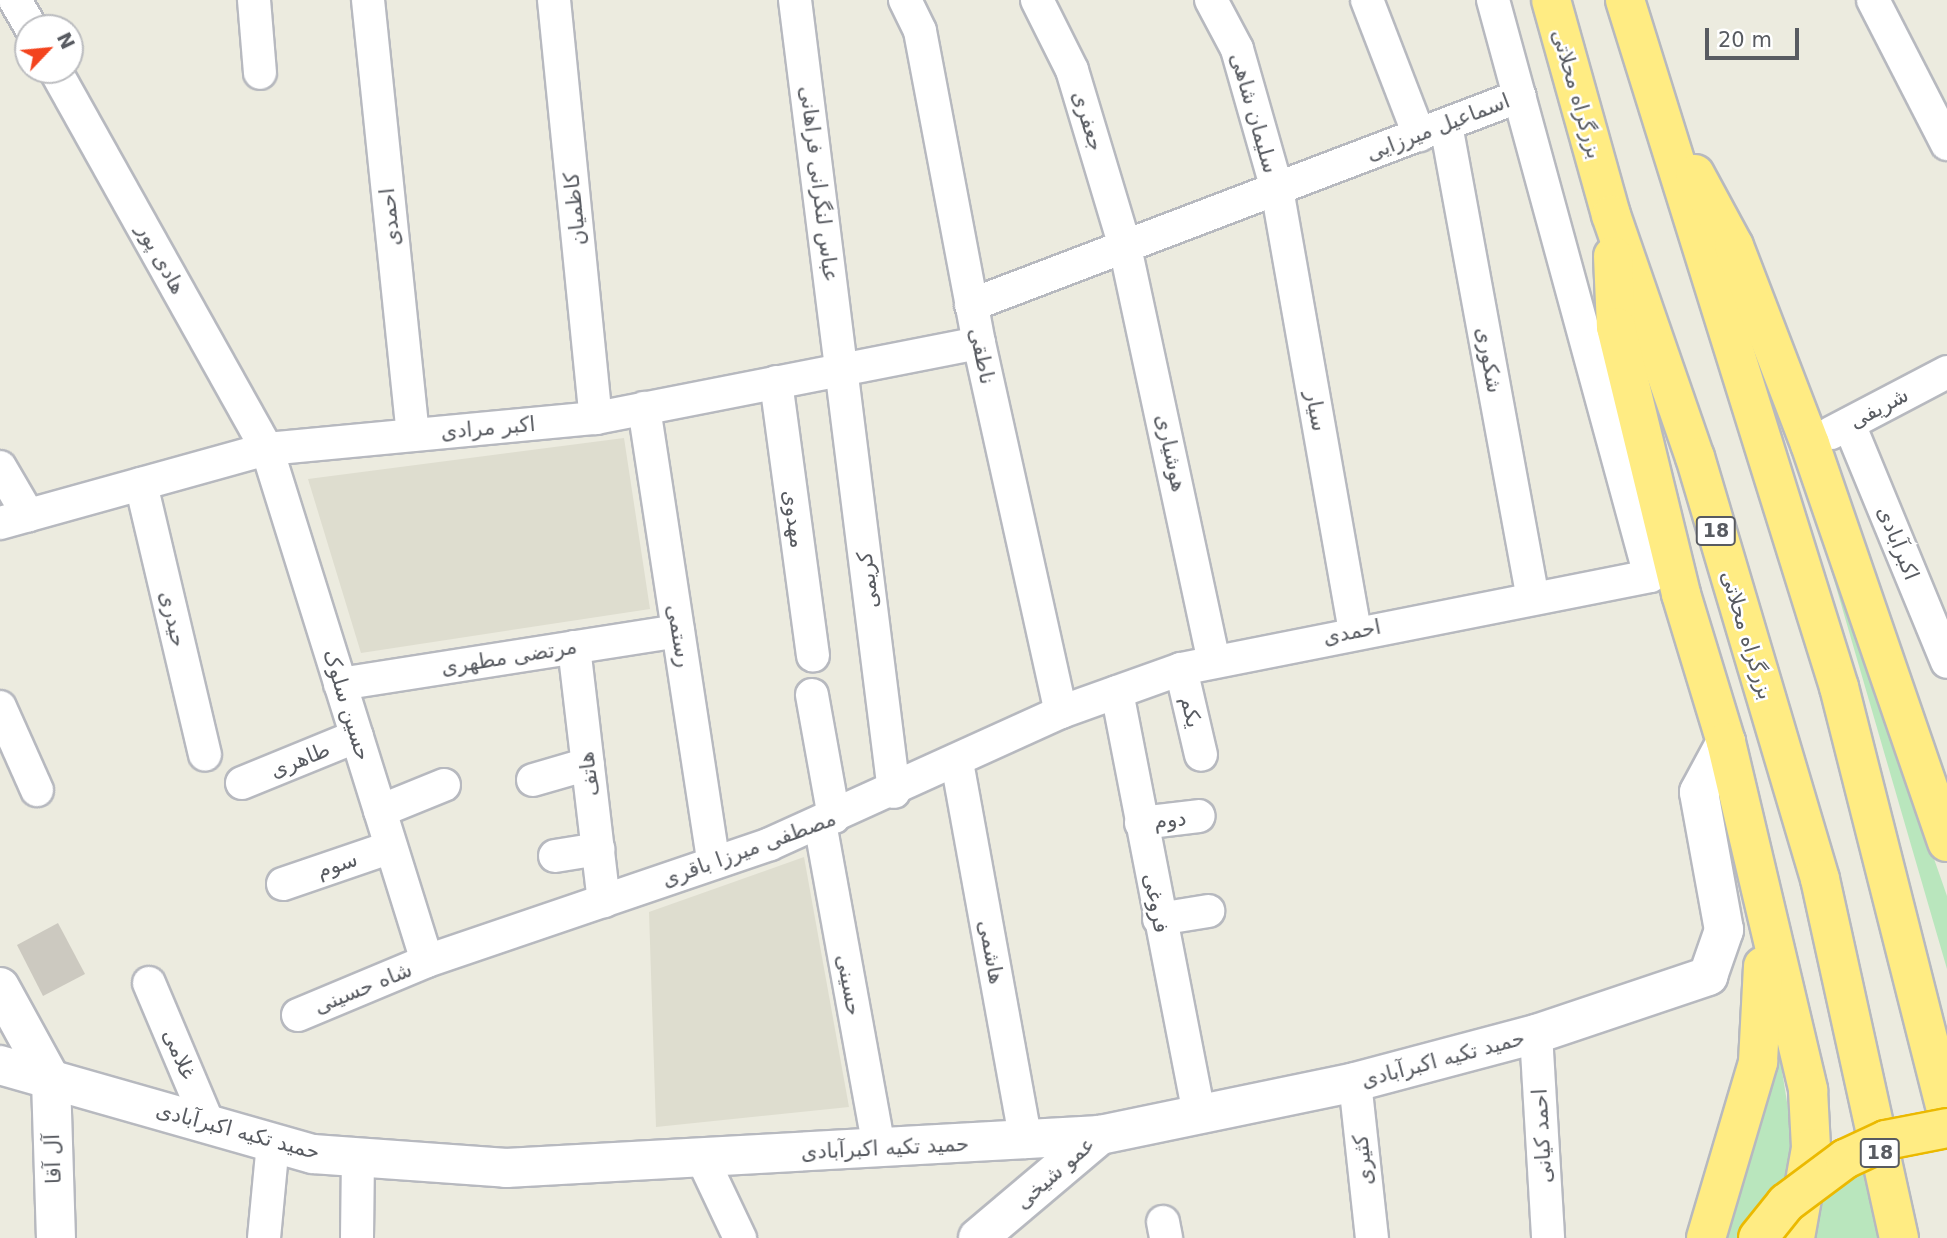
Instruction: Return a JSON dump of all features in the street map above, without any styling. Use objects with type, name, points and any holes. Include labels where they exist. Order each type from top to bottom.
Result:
[{"type":"highway","name":"بزرگراه محلاتی","points":[[1551,0],[1611,215],[1695,457],[1820,879],[1899,1238]]},
{"type":"highway","points":[[1625,0],[1650,89],[1839,687],[1922,1004],[1941,1065],[1947,1113]]},
{"type":"highway","points":[[1650,89],[1734,246],[1810,444],[1947,842]]},
{"type":"highway","points":[[1611,215],[1616,327],[1665,585],[1726,742],[1761,908],[1808,1090],[1811,1148],[1795,1238]]},
{"type":"highway","points":[[1706,1238],[1758,1062],[1764,1001],[1761,908]]},
{"type":"highway","points":[[1758,1238],[1786,1203],[1844,1159],[1886,1140],[1947,1128]]},
{"type":"main road","name":"حمید تکیه اکبرآبادی","points":[[0,1065],[313,1154],[506,1168],[879,1147],[1026,1142],[1100,1135],[1355,1082],[1536,1034],[1708,976],[1724,930],[1699,792],[1726,742]]},
{"type":"main road","points":[[0,987],[51,1080]]},
{"type":"main road","name":"آل آقا","points":[[51,1080],[56,1238]]},
{"type":"main road","name":"عمو شیخی","points":[[985,1236],[1100,1135]]},
{"type":"street","points":[[254,0],[260,73]]},
{"type":"street","name":"احمدی","points":[[368,0],[413,435]]},
{"type":"street","name":"کاظمیان","points":[[554,0],[596,418]]},
{"type":"street","name":"عباس لنگرانی فراهانی","points":[[795,0],[842,369]]},
{"type":"street","name":"ناطقی","points":[[905,0],[920,31],[971,305],[1060,712]]},
{"type":"street","name":"جعفری","points":[[1037,0],[1072,69],[1125,247]]},
{"type":"street","name":"سلیمان شاهی","points":[[1211,0],[1237,49],[1277,189]]},
{"type":"street","points":[[1367,0],[1432,130]]},
{"type":"street","points":[[1493,0],[1520,96]]},
{"type":"street","points":[[1873,0],[1947,144]]},
{"type":"street","name":"هادی پور","points":[[63,84],[267,449]]},
{"type":"street","name":"اسماعیل میرزایی","points":[[971,305],[1520,96],[1665,585]]},
{"type":"street","name":"شکوری","points":[[1432,130],[1532,595]]},
{"type":"street","name":"سیار","points":[[1277,189],[1355,632]]},
{"type":"street","name":"هوشیاری","points":[[1125,247],[1213,659]]},
{"type":"street","name":"اکبر مرادی","points":[[14,519],[267,449],[596,418],[979,343]]},
{"type":"street","name":"کریمی","points":[[842,369],[894,792]]},
{"type":"street","name":"شریفی","points":[[1810,444],[1947,372]]},
{"type":"street","name":"مهدوی","points":[[776,382],[813,656]]},
{"type":"street","name":"رستمی","points":[[643,408],[714,863]]},
{"type":"street","name":"اکبرآبادی","points":[[1849,424],[1947,662]]},
{"type":"street","name":"حسین سلوک","points":[[267,449],[427,961]]},
{"type":"street","points":[[0,467],[14,519]]},
{"type":"street","name":"حیدری","points":[[141,484],[205,755]]},
{"type":"street","name":"احمدی","points":[[1060,712],[1213,659],[1532,595],[1665,585]]},
{"type":"street","name":"مرتضی مطهری","points":[[340,684],[678,631]]},
{"type":"street","name":"هاتف","points":[[574,647],[604,901]]},
{"type":"street","name":"یکم","points":[[1181,669],[1200,755]]},
{"type":"street","name":"فروغی","points":[[1117,692],[1159,919],[1199,1113]]},
{"type":"street","points":[[812,695],[827,820]]},
{"type":"street","points":[[0,707],[37,790]]},
{"type":"street","name":"مصطفی میرزا باقری","points":[[427,961],[714,863],[827,820],[894,792],[1060,712]]},
{"type":"street","name":"طاهری","points":[[242,783],[357,736]]},
{"type":"street","name":"هاشمی","points":[[957,762],[1026,1142]]},
{"type":"street","points":[[533,780],[588,764]]},
{"type":"street","points":[[380,811],[444,785]]},
{"type":"street","name":"دوم","points":[[1141,823],[1199,816]]},
{"type":"street","name":"حسینی","points":[[827,820],[879,1147]]},
{"type":"street","name":"سوم","points":[[283,884],[391,847]]},
{"type":"street","points":[[555,856],[598,849]]},
{"type":"street","points":[[1159,919],[1208,911]]},
{"type":"street","name":"شاه حسینی","points":[[298,1015],[427,961]]},
{"type":"street","name":"غلامی","points":[[149,983],[209,1125]]},
{"type":"street","name":"احمد کیانی","points":[[1536,1034],[1548,1238]]},
{"type":"street","name":"کثیری","points":[[1355,1082],[1371,1238]]},
{"type":"street","points":[[264,1238],[273,1143]]},
{"type":"street","points":[[357,1238],[358,1157]]},
{"type":"street","points":[[702,1158],[740,1238]]},
{"type":"shaded area","points":[[624,438],[650,609],[361,653],[308,479]]},
{"type":"shaded area","points":[[804,857],[849,1107],[656,1127],[649,912]]},
{"type":"green space","points":[[1721,247],[1947,896],[1947,969],[1821,535]]},
{"type":"green space","points":[[1773,1014],[1793,1140],[1790,1180],[1738,1238],[1721,1238]]},
{"type":"green space","points":[[1864,1165],[1882,1238],[1808,1238],[1820,1191]]},
{"type":"building","points":[[58,923],[85,974],[43,996],[17,945]]}]
